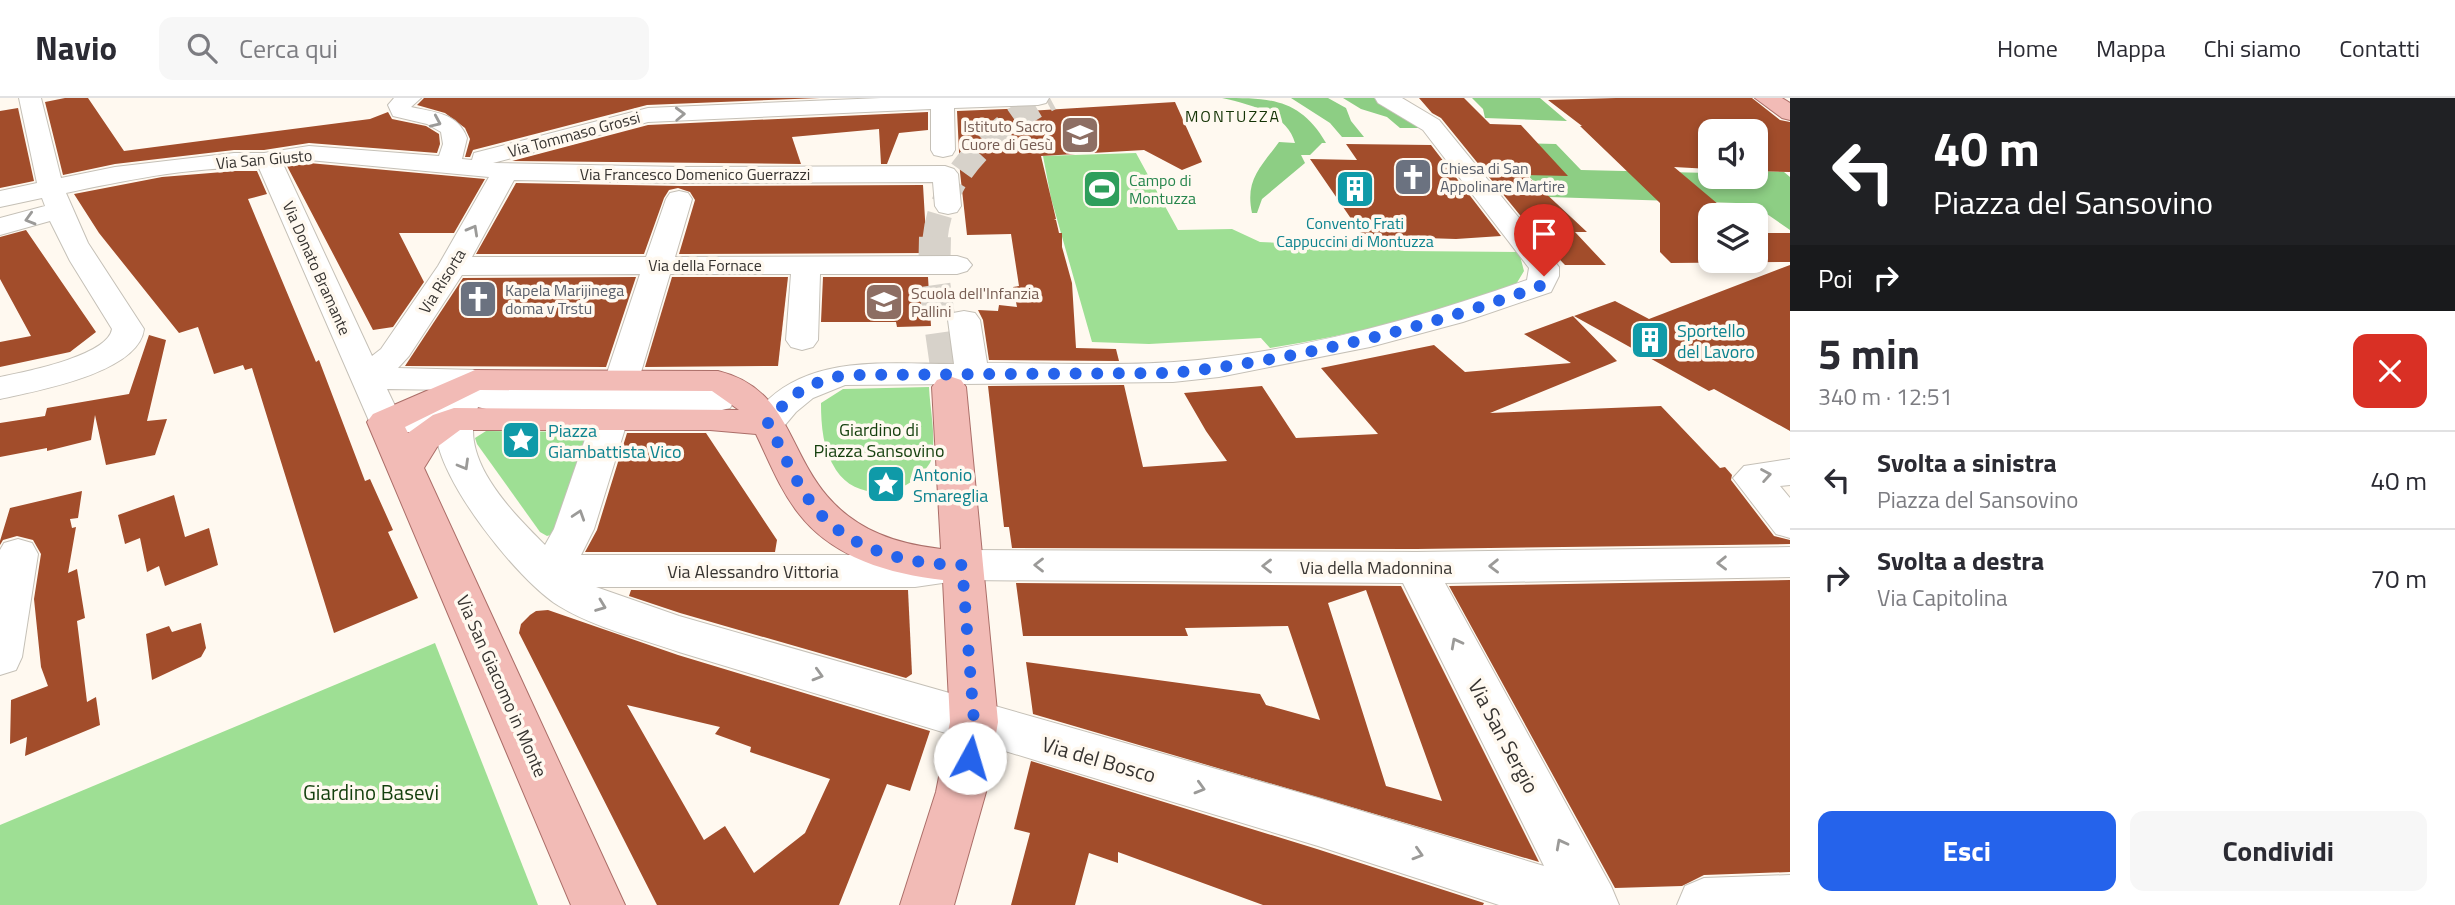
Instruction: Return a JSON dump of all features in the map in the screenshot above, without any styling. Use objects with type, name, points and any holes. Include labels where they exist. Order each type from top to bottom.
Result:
[{"type":"main road","points":[[1766,98],[1790,113]]},
{"type":"main road","points":[[927,905],[958,805],[970,758],[974,722],[962,565],[960,380]]},
{"type":"main road","points":[[405,468],[384,422],[483,389]]},
{"type":"main road","points":[[405,468],[410,452],[422,438],[454,419],[616,399],[710,419],[768,423],[813,505],[833,524],[888,555],[934,565],[962,565]]},
{"type":"main road","name":"Via San Giacomo in Monte","points":[[405,468],[598,905]]},
{"type":"street","points":[[410,98],[399,105],[401,111],[441,121],[454,135],[456,153],[446,164]]},
{"type":"street","name":"Via Tommaso Grossi","points":[[446,164],[493,156],[606,124],[649,115],[1038,98]]},
{"type":"street","points":[[1386,98],[1431,125]]},
{"type":"street","points":[[768,423],[782,404],[801,389],[845,375],[960,380],[1173,373],[1209,369],[1337,345],[1479,306],[1540,286],[1544,267],[1536,255],[1409,98]]},
{"type":"street","points":[[0,388],[79,367],[118,346],[126,339],[128,328],[83,259],[57,199],[36,144],[30,101]]},
{"type":"street","points":[[942,101],[948,206]]},
{"type":"street","name":"Via San Giusto","points":[[57,199],[175,167],[243,160],[265,161],[309,153],[446,164]]},
{"type":"street","name":"Via Donato Bramante","points":[[265,161],[272,168],[365,378]]},
{"type":"street","name":"Via Francesco Domenico Guerrazzi","points":[[446,164],[505,172],[680,175],[944,162]]},
{"type":"street","name":"Via Risorta","points":[[365,378],[393,356],[453,266],[505,172]]},
{"type":"street","points":[[0,199],[57,199]]},
{"type":"street","points":[[0,228],[57,199]]},
{"type":"street","points":[[454,419],[454,439],[460,461],[520,546],[543,571],[563,552],[574,529],[679,199]]},
{"type":"street","points":[[802,340],[806,265]]},
{"type":"street","name":"Via della Fornace","points":[[453,266],[806,265],[959,279],[960,380]]},
{"type":"street","points":[[483,389],[454,419],[384,422],[365,378],[616,399],[718,400]]},
{"type":"street","points":[[1790,471],[1752,478],[1790,524]]},
{"type":"street","points":[[0,657],[18,554]]},
{"type":"street","name":"Via della Madonnina","points":[[962,565],[1416,568],[1790,562]]},
{"type":"street","name":"Via Alessandro Vittoria","points":[[543,571],[915,571],[962,565]]},
{"type":"street","name":"Via San Sergio","points":[[1416,568],[1592,905]]},
{"type":"street","name":"Via del Bosco","points":[[543,571],[571,593],[596,605],[667,630],[1318,822],[1583,905]]},
{"type":"street","points":[[1704,905],[1790,902]]},
{"type":"green space","points":[[1222,98],[1269,100],[1294,109],[1316,128],[1326,143],[1322,143],[1310,155],[1301,155],[1305,163],[1262,199],[1257,213],[1252,213],[1250,202],[1252,183],[1260,167],[1279,142],[1295,143],[1291,133],[1275,117],[1254,107]]},
{"type":"green space","points":[[1291,98],[1328,98],[1346,108],[1351,121],[1364,137],[1342,137],[1330,123]]},
{"type":"green space","points":[[1343,98],[1374,98],[1425,128],[1400,128],[1387,117],[1361,109]]},
{"type":"green space","points":[[1472,98],[1540,98],[1567,121],[1485,118],[1483,109]]},
{"type":"green space","points":[[1506,143],[1556,144],[1581,170],[1698,173],[1698,189],[1768,189],[1768,171],[1784,172],[1790,177],[1790,230],[1768,215],[1768,203],[1549,197],[1515,162]]},
{"type":"green space","points":[[1136,153],[1178,230],[1232,229],[1260,242],[1389,247],[1404,251],[1519,252],[1524,271],[1515,286],[1455,306],[1363,330],[1270,348],[1261,338],[1149,344],[1092,342],[1051,198],[1043,156]]},
{"type":"green space","name":"Giardino di Piazza Sansovino","points":[[929,387],[933,449],[928,466],[907,485],[886,492],[863,490],[844,479],[836,470],[826,446],[821,403],[843,389]]},
{"type":"green space","points":[[486,431],[588,432],[554,534],[547,536],[540,532],[477,444],[475,438]]},
{"type":"green space","name":"Giardino Basevi","points":[[435,643],[538,905],[0,905],[0,825]]},
{"type":"building","points":[[65,98],[88,98],[124,151],[370,119],[388,112],[392,119],[426,126],[439,134],[440,144],[437,153],[309,143],[264,150],[234,150],[115,164],[63,175],[45,102]]},
{"type":"building","points":[[424,98],[820,98],[647,105],[473,150],[470,157],[465,157],[470,139],[465,128],[445,113],[417,105]]},
{"type":"building","points":[[1419,98],[1464,98],[1490,124],[1521,125],[1568,176],[1526,175],[1587,232],[1575,232],[1606,265],[1565,265],[1537,236],[1441,118],[1432,113]]},
{"type":"building","points":[[1752,98],[1780,120],[1790,122],[1790,172],[1768,171],[1768,119],[1698,119],[1698,168],[1674,167],[1717,203],[1698,203],[1698,263],[1671,263],[1660,252],[1660,203],[1582,126],[1548,100]]},
{"type":"building","points":[[1175,102],[1202,162],[1182,170],[1144,150],[1041,156],[1056,219],[1054,220],[1059,233],[1062,233],[1062,247],[1072,283],[1076,348],[1116,349],[1119,361],[989,360],[983,320],[978,310],[998,311],[999,305],[1017,307],[1013,287],[1019,286],[1011,234],[967,235],[957,111],[1028,108],[1028,111]]},
{"type":"building","points":[[18,108],[34,181],[0,188],[0,111]]},
{"type":"building","points":[[928,112],[928,130],[899,133],[887,164],[881,164],[879,129],[792,137],[801,164],[512,161],[648,125]]},
{"type":"building","name":"Chiesa di San Appolinare Martire","points":[[1346,144],[1431,145],[1501,236],[1456,239],[1363,236],[1310,159],[1357,160]]},
{"type":"building","points":[[309,163],[485,179],[454,233],[399,233],[424,282],[393,327],[373,330],[287,166]]},
{"type":"building","points":[[257,171],[267,194],[248,199],[316,362],[319,360],[365,481],[370,479],[393,530],[388,532],[418,598],[334,633],[252,368],[245,370],[243,365],[214,374],[198,327],[179,333],[99,233],[74,194],[162,177]]},
{"type":"building","points":[[516,183],[680,186],[923,185],[927,253],[679,254],[695,200],[690,192],[678,188],[669,190],[664,198],[644,254],[476,254]]},
{"type":"building","points":[[26,230],[96,332],[70,352],[0,367],[0,342],[31,336],[0,279],[0,237]]},
{"type":"building","points":[[1768,233],[1790,233],[1790,262],[1768,262]]},
{"type":"building","name":"Sportello del Lavoro","points":[[1790,265],[1790,431],[1714,389],[1709,391],[1574,316],[1615,301],[1649,319]]},
{"type":"building","points":[[636,277],[606,367],[405,366],[463,278]]},
{"type":"building","points":[[672,277],[788,277],[778,366],[645,367]]},
{"type":"building","points":[[823,277],[928,277],[931,326],[897,327],[896,322],[821,322]]},
{"type":"building","points":[[1573,316],[1617,361],[1490,413],[1661,406],[1720,468],[1725,467],[1732,475],[1731,480],[1774,536],[1790,540],[1790,544],[1416,549],[1012,548],[1009,527],[1004,527],[988,386],[1124,385],[1143,467],[1227,461],[1184,393],[1262,386],[1296,438],[1378,434],[1321,368],[1434,345],[1465,372],[1571,363],[1524,334]]},
{"type":"building","points":[[149,335],[166,340],[147,421],[167,419],[155,455],[106,465],[95,415],[91,440],[47,451],[47,448],[0,457],[0,423],[45,416],[47,408],[129,394]]},
{"type":"building","points":[[627,433],[706,433],[777,540],[775,552],[585,552],[597,530]]},
{"type":"building","points":[[82,491],[78,518],[70,519],[72,528],[76,527],[68,573],[77,569],[85,618],[77,621],[87,702],[96,697],[100,725],[25,756],[27,737],[10,744],[11,700],[48,686],[41,667],[34,599],[41,554],[33,540],[17,536],[3,540],[0,545],[0,541],[10,508]]},
{"type":"building","points":[[174,495],[185,537],[209,528],[218,565],[165,586],[159,566],[147,572],[140,538],[125,544],[118,515]]},
{"type":"building","points":[[1790,580],[1790,872],[1704,875],[1682,886],[1615,888],[1449,586]]},
{"type":"building","points":[[1016,583],[1401,586],[1539,862],[1033,714],[1026,662],[1260,694],[1266,705],[1320,720],[1288,626],[1185,628],[1188,636],[1023,636]],"holes":[[[1366,590],[1442,801],[1386,786],[1328,603]]]},
{"type":"building","points":[[631,590],[908,590],[912,674],[906,678],[680,613],[629,596]]},
{"type":"building","points":[[548,610],[678,655],[930,731],[910,791],[887,784],[839,905],[657,905],[519,633],[521,624],[536,611]],"holes":[[[627,705],[720,727],[715,734],[751,747],[750,752],[830,779],[805,833],[754,873],[725,826],[704,840]]]},
{"type":"building","points":[[201,623],[206,648],[201,657],[152,680],[146,634],[169,626],[172,632]]},
{"type":"building","points":[[1031,761],[1484,903],[1263,905],[1118,852],[1118,863],[1089,853],[1075,905],[1011,905],[1030,833],[1014,829]]},
{"type":"tunnel","points":[[935,239],[939,215],[948,194],[974,155],[1010,123],[1050,98]]},
{"type":"tunnel","points":[[935,237],[934,282],[949,387]]},
{"type":"place","name":"Istituto Sacro Cuore di Gesù","points":[[1080,135]]},
{"type":"place","name":"Chiesa di San Appolinare Martire","points":[[1413,177]]},
{"type":"place","name":"Campo di Montuzza","points":[[1102,189]]},
{"type":"place","name":"Convento Frati Cappuccini di Montuzza","points":[[1355,189]]},
{"type":"place","name":"Kapela Marijinega doma v Trstu","points":[[478,299]]},
{"type":"place","name":"Scuola dell'Infanzia Pallini","points":[[884,302]]},
{"type":"place","name":"Sportello del Lavoro","points":[[1650,340]]},
{"type":"place","name":"Piazza Giambattista Vico","points":[[521,440]]},
{"type":"place","name":"Antonio Smareglia","points":[[886,484]]},
{"type":"district","name":"MONTUZZA","points":[[1233,116]]},
{"type":"route","points":[[970,758],[974,722],[962,565],[934,565],[888,555],[855,539],[833,524],[813,505],[768,423],[782,404],[801,389],[845,375],[1173,373],[1209,369],[1337,345],[1406,327],[1540,286],[1544,276]]}]
